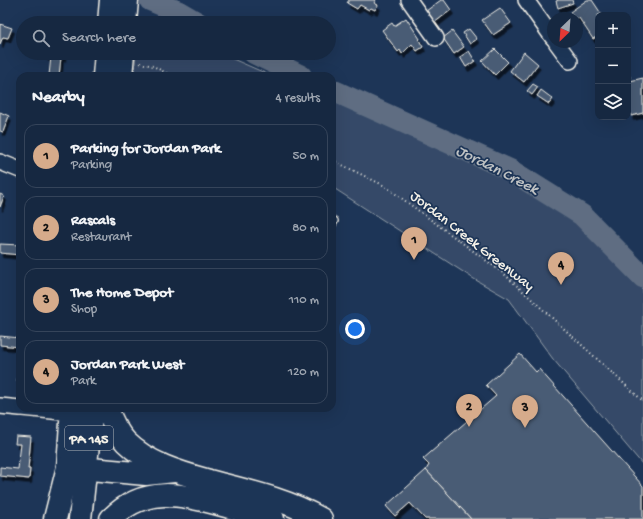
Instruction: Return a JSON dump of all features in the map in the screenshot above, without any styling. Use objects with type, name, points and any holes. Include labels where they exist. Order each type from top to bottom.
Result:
[{"type":"main road","points":[[110,16],[111,0]]},
{"type":"main road","points":[[126,16],[127,0]]},
{"type":"main road","points":[[104,72],[105,60]]},
{"type":"main road","points":[[123,72],[130,60]]},
{"type":"main road","name":"PA 145","points":[[79,412],[76,468],[80,519]]},
{"type":"main road","points":[[108,412],[126,443],[152,460],[176,471],[290,504],[321,519]]},
{"type":"main road","points":[[55,519],[76,468],[146,474],[176,471]]},
{"type":"main road","name":"PA 145","points":[[64,519],[76,468]]},
{"type":"main road","points":[[111,519],[122,509],[139,500],[158,495],[197,498],[273,519]]},
{"type":"street","points":[[409,0],[436,38]]},
{"type":"street","points":[[526,0],[547,30]]},
{"type":"street","points":[[560,48],[570,61]]},
{"type":"street","points":[[0,162],[16,168]]},
{"type":"street","points":[[0,406],[16,408]]},
{"type":"path","points":[[136,60],[164,72]]},
{"type":"path","name":"Jordan Creek Greenway","points":[[336,162],[385,186],[503,273],[643,401]]},
{"type":"shaded area","points":[[135,60],[235,60],[263,72],[134,72]]},
{"type":"shaded area","points":[[336,102],[394,125],[490,168],[567,214],[594,237],[629,273],[643,290],[643,465],[553,359],[509,299],[474,279],[336,190]]},
{"type":"building","points":[[349,0],[376,0],[374,3],[378,5],[375,10],[371,8],[369,10],[360,5],[357,9],[347,3]]},
{"type":"building","points":[[441,0],[444,0],[451,10],[434,23],[426,11]]},
{"type":"building","points":[[572,0],[573,3],[558,8],[556,1]]},
{"type":"building","points":[[587,0],[592,0],[600,12],[595,12],[595,38],[593,39],[583,24],[583,12],[570,12]]},
{"type":"building","points":[[500,8],[511,23],[493,35],[482,20]]},
{"type":"building","points":[[406,18],[420,39],[419,40],[423,47],[417,51],[412,44],[402,54],[400,50],[398,52],[382,30],[392,23],[394,26]]},
{"type":"building","points":[[0,24],[12,28],[8,38],[3,37],[0,44]]},
{"type":"building","points":[[469,29],[477,39],[470,44],[463,33]]},
{"type":"building","points":[[452,31],[464,47],[454,54],[443,38]]},
{"type":"building","points":[[495,49],[508,62],[495,75],[482,61]]},
{"type":"building","points":[[469,51],[475,61],[466,67],[460,57]]},
{"type":"building","points":[[524,52],[538,64],[524,82],[510,71]]},
{"type":"building","points":[[51,60],[61,60],[59,72],[49,72]]},
{"type":"building","points":[[643,78],[643,113],[631,116],[631,81]]},
{"type":"building","points":[[533,84],[538,87],[532,95],[527,91]]},
{"type":"building","points":[[541,90],[553,99],[549,104],[537,96]]},
{"type":"building","points":[[0,112],[9,116],[3,132],[0,131]]},
{"type":"building","points":[[0,194],[4,196],[0,207]]},
{"type":"building","points":[[0,244],[16,245],[16,255],[0,253]]},
{"type":"building","points":[[0,336],[16,338],[16,347],[0,345]]},
{"type":"building","points":[[520,354],[536,372],[539,369],[643,486],[643,519],[471,519],[426,470],[429,465],[423,459],[496,396],[486,385]]},
{"type":"building","points":[[16,436],[31,437],[28,469],[30,469],[29,479],[0,476],[0,467],[18,469],[21,444],[15,444]]},
{"type":"building","points":[[426,470],[471,519],[425,519],[410,503],[395,516],[386,506]]},
{"type":"waterway","name":"Jordan Creek","points":[[150,0],[186,16]]},
{"type":"waterway","name":"Jordan Creek","points":[[268,60],[293,72]]},
{"type":"waterway","name":"Jordan Creek","points":[[336,92],[510,170],[582,215],[643,277]]},
{"type":"place","name":"Parking for Jordan Park","points":[[414,260]]},
{"type":"place","name":"Jordan Park West","points":[[561,285]]},
{"type":"place","name":"Rascals","points":[[469,427]]},
{"type":"place","name":"The Home Depot","points":[[525,428]]}]
